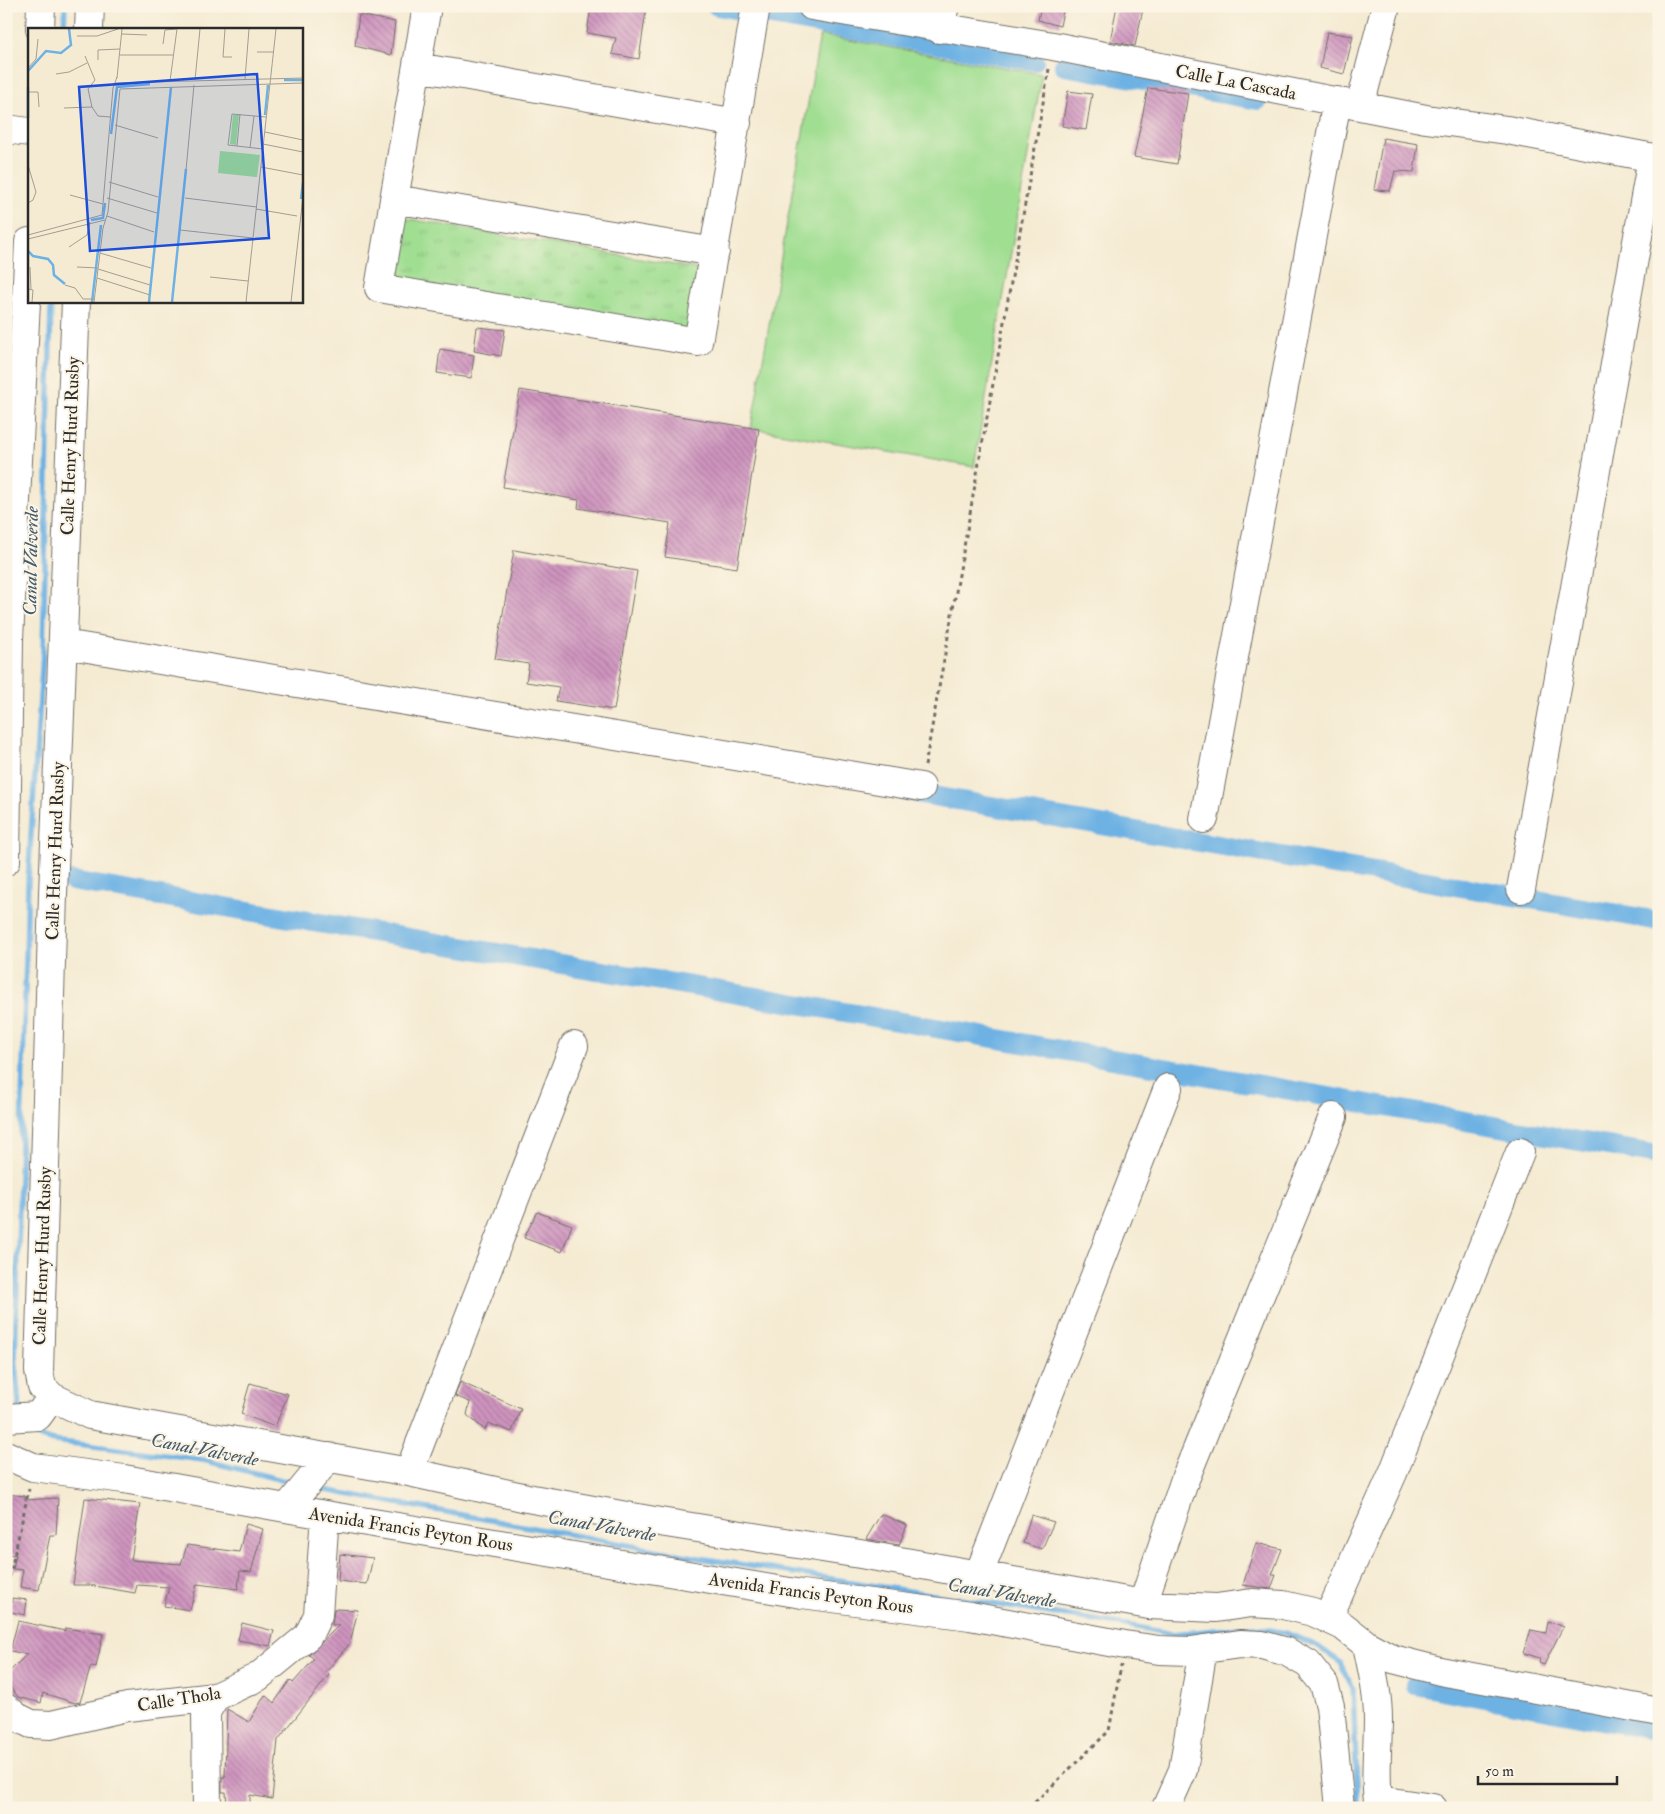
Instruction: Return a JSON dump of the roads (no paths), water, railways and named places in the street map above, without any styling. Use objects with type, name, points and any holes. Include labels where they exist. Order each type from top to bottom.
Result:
[{"type":"street","points":[[40,28],[41,6]]},
{"type":"street","points":[[89,28],[90,6]]},
{"type":"street","points":[[427,6],[379,288],[698,342],[756,6]]},
{"type":"street","name":"Calle La Cascada","points":[[812,6],[942,17],[1052,46],[1349,104],[1656,158]]},
{"type":"street","points":[[1204,818],[1349,104],[1386,6]]},
{"type":"street","points":[[417,67],[737,123]]},
{"type":"street","points":[[6,129],[28,132]]},
{"type":"street","points":[[1521,889],[1656,158]]},
{"type":"street","points":[[394,199],[715,252]]},
{"type":"street","points":[[6,861],[8,638],[28,261]]},
{"type":"street","name":"Calle Henry Hurd Rusby","points":[[45,1406],[39,1371],[76,302]]},
{"type":"street","points":[[64,644],[921,788]]},
{"type":"street","points":[[409,1472],[574,1046]]},
{"type":"street","points":[[979,1574],[1168,1088]]},
{"type":"street","points":[[1143,1603],[1185,1479],[1333,1116]]},
{"type":"street","points":[[1325,1617],[1334,1605],[1393,1473],[1520,1152]]},
{"type":"street","points":[[7,1418],[45,1406],[322,1466],[409,1472],[527,1498],[660,1522],[1143,1603],[1216,1608],[1252,1603],[1284,1605],[1325,1617],[1343,1626],[1367,1646],[1393,1659],[1440,1671],[1659,1712]]},
{"type":"street","name":"Avenida Francis Peyton Rous","points":[[6,1455],[33,1467],[292,1501],[325,1515],[802,1594],[970,1616],[1125,1645],[1160,1650],[1203,1649],[1240,1644],[1262,1645],[1308,1664],[1324,1684],[1330,1706],[1340,1808]]},
{"type":"street","points":[[292,1501],[322,1466]]},
{"type":"street","name":"Calle Thola","points":[[6,1708],[17,1717],[31,1724],[51,1725],[127,1708],[187,1698],[215,1697],[258,1677],[308,1636],[318,1615],[325,1515]]},
{"type":"street","points":[[1367,1646],[1374,1681],[1378,1718],[1375,1773],[1379,1804],[1433,1808]]},
{"type":"street","points":[[1166,1808],[1183,1770],[1203,1649]]},
{"type":"street","points":[[207,1808],[206,1712],[215,1697]]},
{"type":"waterway","name":"Canal Valverde","points":[[64,28],[65,6]]},
{"type":"waterway","points":[[717,6],[740,10]]},
{"type":"waterway","points":[[771,16],[1034,61]]},
{"type":"waterway","points":[[1064,66],[1258,100]]},
{"type":"waterway","name":"Canal Valverde","points":[[20,1411],[15,1363],[28,881],[43,653],[51,302]]},
{"type":"waterway","points":[[904,791],[1659,921]]},
{"type":"waterway","points":[[72,881],[862,1015],[1659,1155]]},
{"type":"waterway","name":"Canal Valverde","points":[[26,1426],[37,1436],[54,1441],[203,1460],[298,1484]]},
{"type":"waterway","name":"Canal Valverde","points":[[314,1488],[699,1558],[1126,1625],[1172,1634],[1253,1627],[1286,1633],[1317,1646],[1341,1663],[1353,1689],[1358,1808]]},
{"type":"waterway","points":[[1415,1685],[1659,1731]]}]
